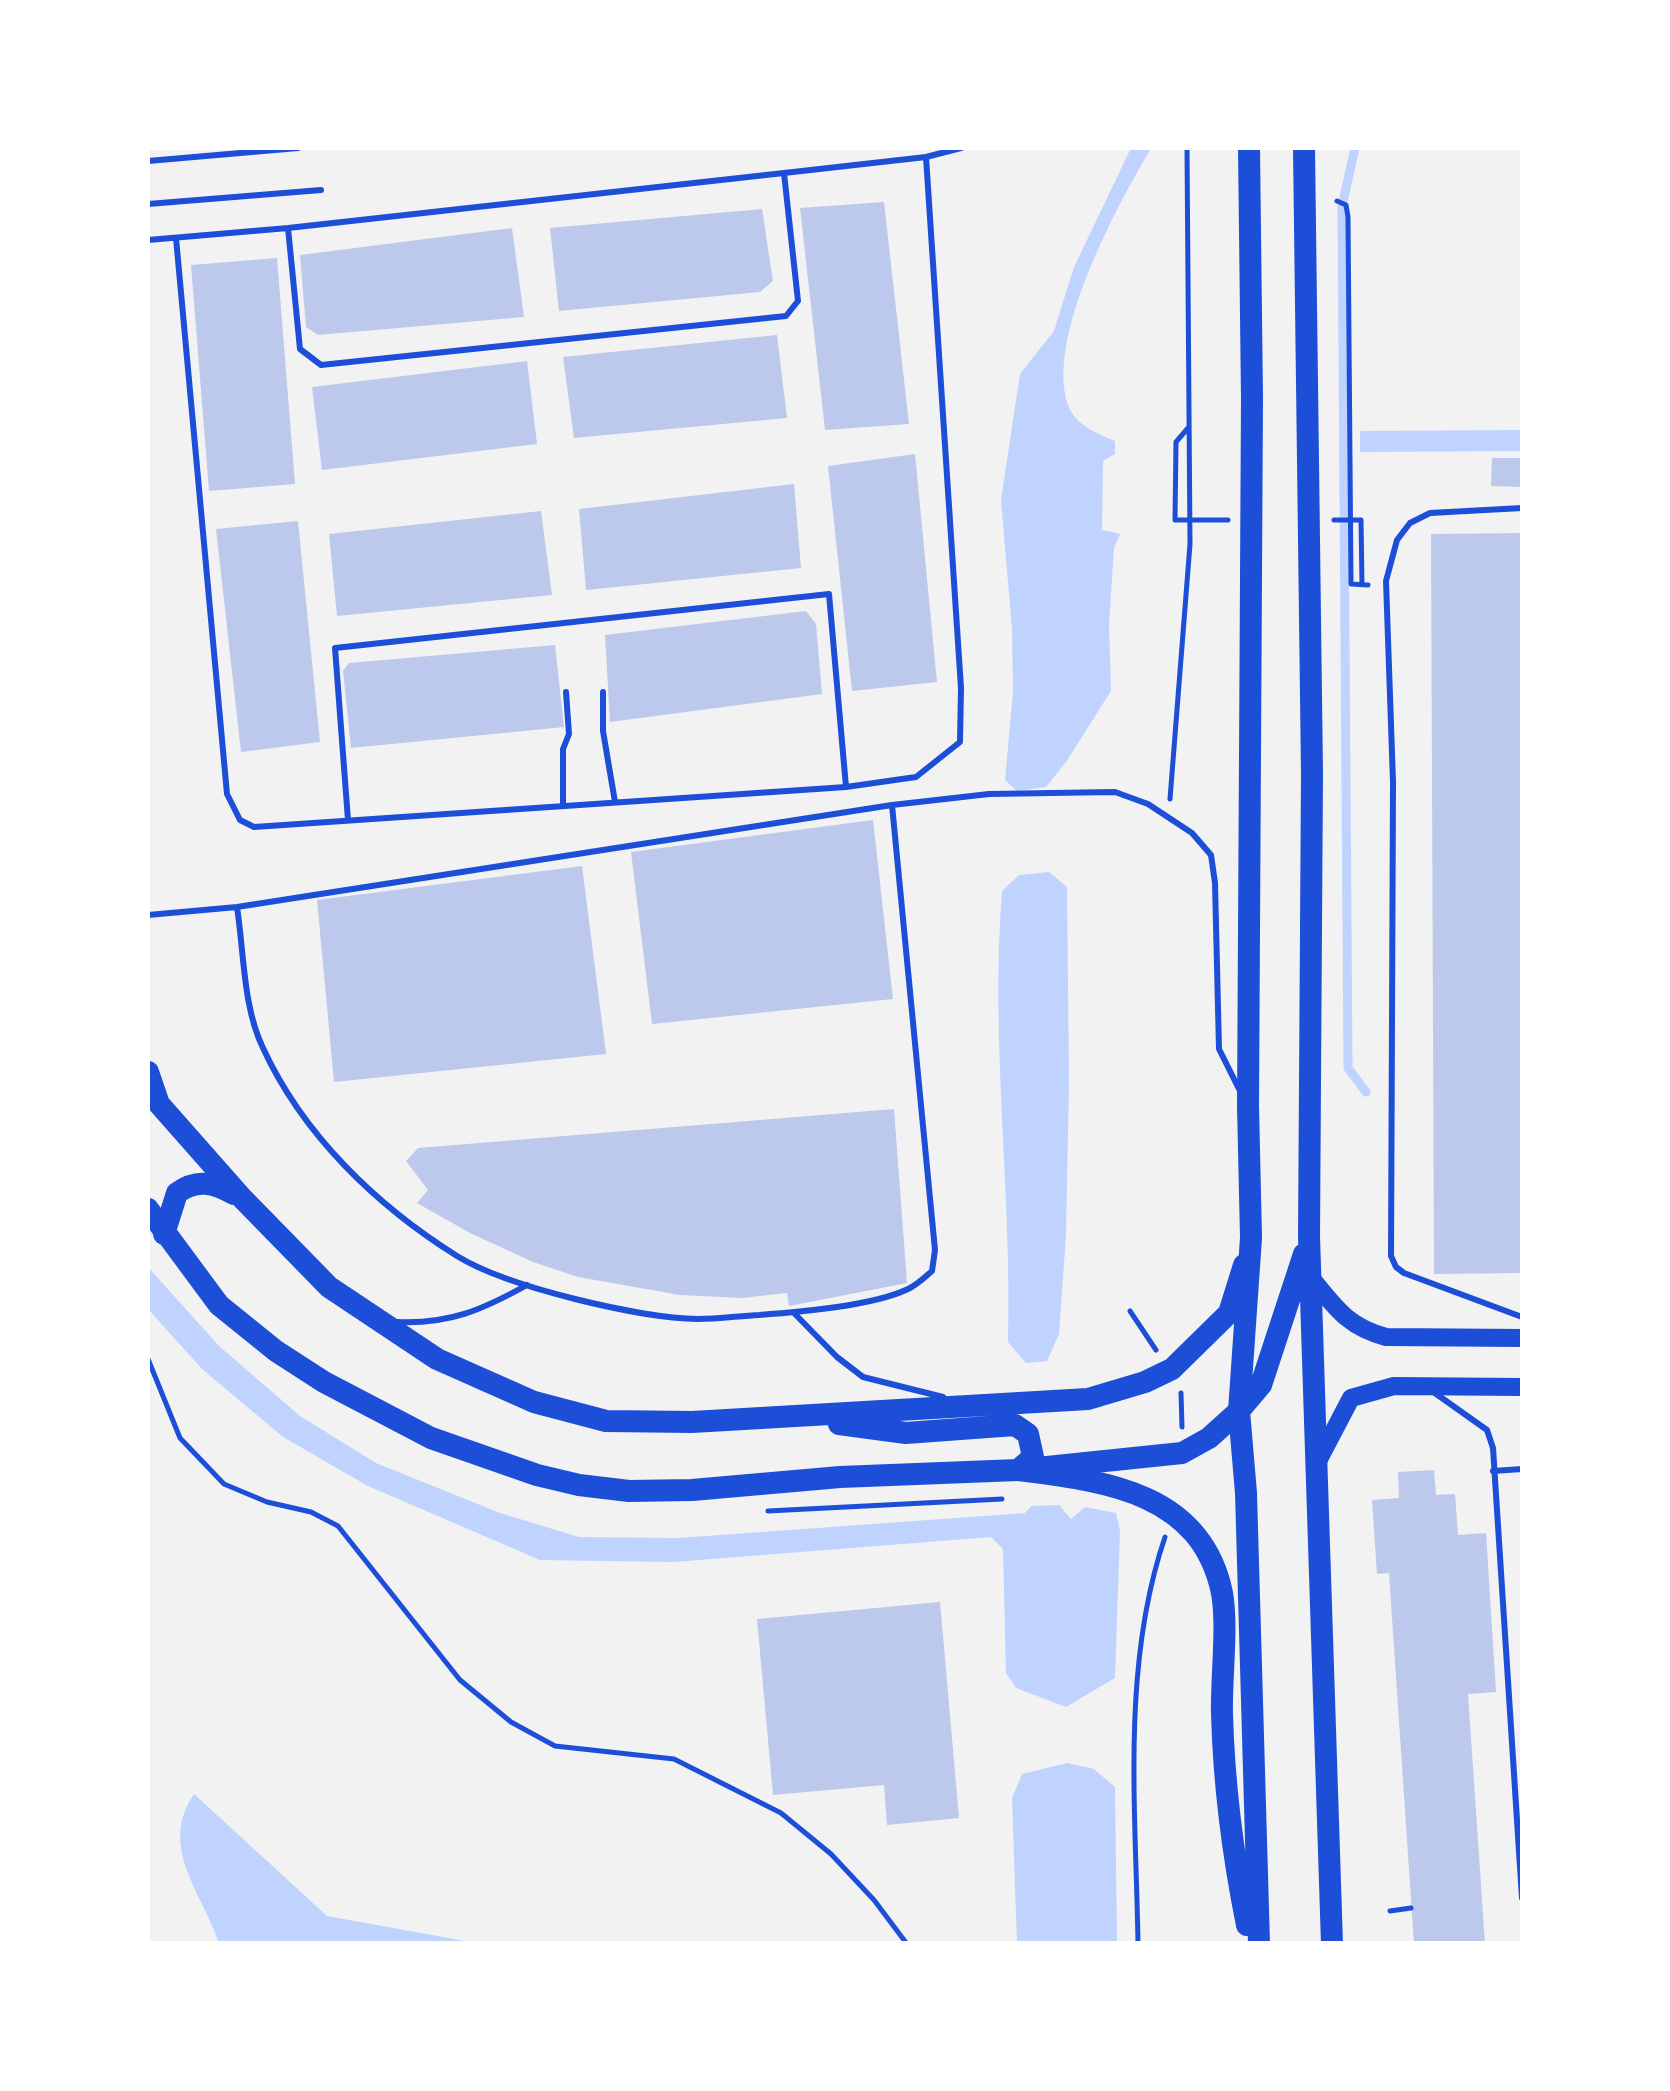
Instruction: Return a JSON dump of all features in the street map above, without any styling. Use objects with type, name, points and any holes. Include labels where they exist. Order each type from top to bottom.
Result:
[{"type":"main road","points":[[1249,148],[1251,1238],[1239,1411],[1246,1493],[1259,1944]]},
{"type":"main road","points":[[1304,148],[1312,774],[1309,1236],[1332,1944]]},
{"type":"main road","points":[[148,1072],[159,1104],[242,1198],[328,1286],[438,1359],[534,1402],[606,1421],[1088,1399],[1172,1370],[1229,1313],[1251,1238]]},
{"type":"main road","points":[[164,1234],[177,1193],[193,1183],[217,1185],[242,1198]]},
{"type":"main road","points":[[148,1208],[219,1305],[276,1351],[324,1382],[430,1438],[538,1475],[628,1492],[1018,1470],[1182,1452],[1210,1438],[1261,1385],[1309,1236]]},
{"type":"main road","points":[[781,1416],[906,1433],[1015,1425],[1028,1434],[1033,1456],[1018,1470]]},
{"type":"main road","points":[[1018,1470],[1078,1478],[1136,1492],[1185,1522],[1214,1568],[1222,1595],[1222,1716],[1234,1862],[1251,1944]]},
{"type":"street","points":[[1312,1280],[1351,1324],[1367,1332],[1386,1337],[1522,1338]]},
{"type":"street","points":[[1317,1463],[1351,1398],[1394,1386],[1522,1386]]},
{"type":"lane","points":[[148,160],[298,148]]},
{"type":"lane","points":[[148,240],[784,174],[926,157],[961,148]]},
{"type":"lane","points":[[176,238],[227,794],[240,820],[254,827],[846,787],[916,777],[960,742],[962,688],[926,157]]},
{"type":"lane","points":[[288,228],[300,349],[321,366],[786,316],[798,300],[784,174]]},
{"type":"lane","points":[[148,204],[321,190]]},
{"type":"lane","points":[[1522,508],[1446,511],[1419,517],[1397,540],[1386,581],[1393,782],[1391,1256],[1404,1273],[1522,1316]]},
{"type":"lane","points":[[348,820],[335,648],[829,594],[846,787]]},
{"type":"lane","points":[[563,806],[563,749],[569,734],[566,692]]},
{"type":"lane","points":[[603,692],[603,731],[614,802]]},
{"type":"lane","points":[[148,915],[237,906],[892,804],[988,794],[1115,792],[1168,816],[1192,834],[1211,856],[1219,1049],[1248,1106]]},
{"type":"lane","points":[[237,906],[252,1014],[261,1046],[316,1132],[354,1177],[459,1257],[528,1285],[625,1310],[698,1319],[793,1312],[910,1289],[932,1271],[935,1250],[892,804]]},
{"type":"lane","points":[[376,1321],[432,1324],[486,1307],[528,1285]]},
{"type":"lane","points":[[793,1312],[837,1358],[862,1377],[988,1406]]},
{"type":"lane","points":[[1422,1385],[1487,1430],[1492,1448],[1522,1898]]},
{"type":"lane","points":[[1493,1471],[1522,1469]]},
{"type":"path","points":[[1168,816],[1190,544],[1187,148]]},
{"type":"path","points":[[1337,201],[1346,205],[1348,216],[1351,584],[1362,585],[1362,520]]},
{"type":"path","points":[[1175,520],[1176,442],[1190,426]]},
{"type":"path","points":[[1130,1311],[1160,1355]]},
{"type":"path","points":[[148,1359],[180,1438],[224,1484],[267,1502],[311,1512],[338,1526],[460,1680],[511,1722],[555,1746],[674,1759],[781,1812],[831,1854],[874,1900],[907,1944]]},
{"type":"path","points":[[1180,1382],[1182,1436]]},
{"type":"path","points":[[762,1512],[1018,1498]]},
{"type":"path","points":[[1138,1944],[1135,1716],[1146,1611],[1168,1530]]},
{"type":"path","points":[[1390,1911],[1411,1908]]},
{"type":"water","points":[[1131,148],[1151,148],[1088,273],[1066,344],[1064,377],[1071,412],[1088,428],[1115,441],[1115,454],[1103,461],[1102,530],[1120,534],[1114,548],[1109,624],[1111,691],[1046,787],[1017,791],[1005,780],[1013,692],[1001,500],[1020,374],[1054,331],[1074,267]]},
{"type":"water","points":[[1522,430],[1522,451],[1360,452],[1360,431]]},
{"type":"water","points":[[1049,872],[1067,887],[1066,1234],[1059,1334],[1047,1361],[1026,1363],[1008,1342],[999,947],[1002,891],[1019,875]]},
{"type":"water","points":[[148,1267],[219,1346],[300,1416],[376,1463],[500,1513],[579,1537],[679,1538],[1025,1513],[1031,1506],[1059,1505],[1071,1519],[1085,1507],[1116,1513],[1120,1531],[1115,1678],[1066,1707],[1016,1688],[1006,1673],[1003,1549],[991,1537],[674,1562],[540,1560],[368,1486],[283,1437],[202,1369],[148,1309]]},
{"type":"water","points":[[1067,1763],[1094,1769],[1115,1787],[1117,1943],[1017,1943],[1012,1798],[1022,1774]]},
{"type":"water","points":[[194,1794],[327,1916],[476,1943],[219,1943],[182,1851],[180,1832]]},
{"type":"building","points":[[884,202],[909,424],[825,430],[800,208]]},
{"type":"building","points":[[762,209],[773,281],[760,292],[559,311],[550,228]]},
{"type":"building","points":[[512,228],[524,317],[318,335],[306,327],[300,255]]},
{"type":"building","points":[[277,258],[295,484],[209,491],[191,265]]},
{"type":"building","points":[[777,335],[787,418],[574,438],[563,357]]},
{"type":"building","points":[[527,361],[537,444],[322,470],[312,387]]},
{"type":"building","points":[[915,454],[937,682],[852,691],[828,466]]},
{"type":"building","points":[[1492,458],[1522,458],[1522,487],[1491,486]]},
{"type":"building","points":[[794,484],[801,568],[586,590],[579,509]]},
{"type":"building","points":[[541,511],[552,595],[337,616],[329,534]]},
{"type":"building","points":[[298,521],[320,742],[241,752],[216,529]]},
{"type":"building","points":[[1522,533],[1522,1273],[1434,1274],[1431,534]]},
{"type":"building","points":[[806,611],[816,624],[822,694],[610,722],[605,635]]},
{"type":"building","points":[[555,645],[564,727],[351,748],[343,671],[349,663]]},
{"type":"building","points":[[873,820],[893,999],[652,1024],[631,852]]},
{"type":"building","points":[[582,866],[606,1054],[334,1082],[317,900]]},
{"type":"building","points":[[894,1109],[907,1283],[789,1306],[787,1293],[742,1298],[680,1295],[578,1277],[533,1262],[417,1203],[428,1190],[406,1161],[418,1148]]},
{"type":"building","points":[[1434,1470],[1436,1495],[1455,1494],[1458,1535],[1486,1533],[1496,1692],[1468,1694],[1485,1944],[1414,1944],[1389,1573],[1377,1574],[1372,1500],[1399,1498],[1398,1472]]},
{"type":"building","points":[[940,1602],[959,1818],[887,1825],[884,1785],[773,1795],[757,1619]]},
{"type":"waterway","points":[[1355,148],[1342,206],[1348,1068],[1366,1092]]}]
